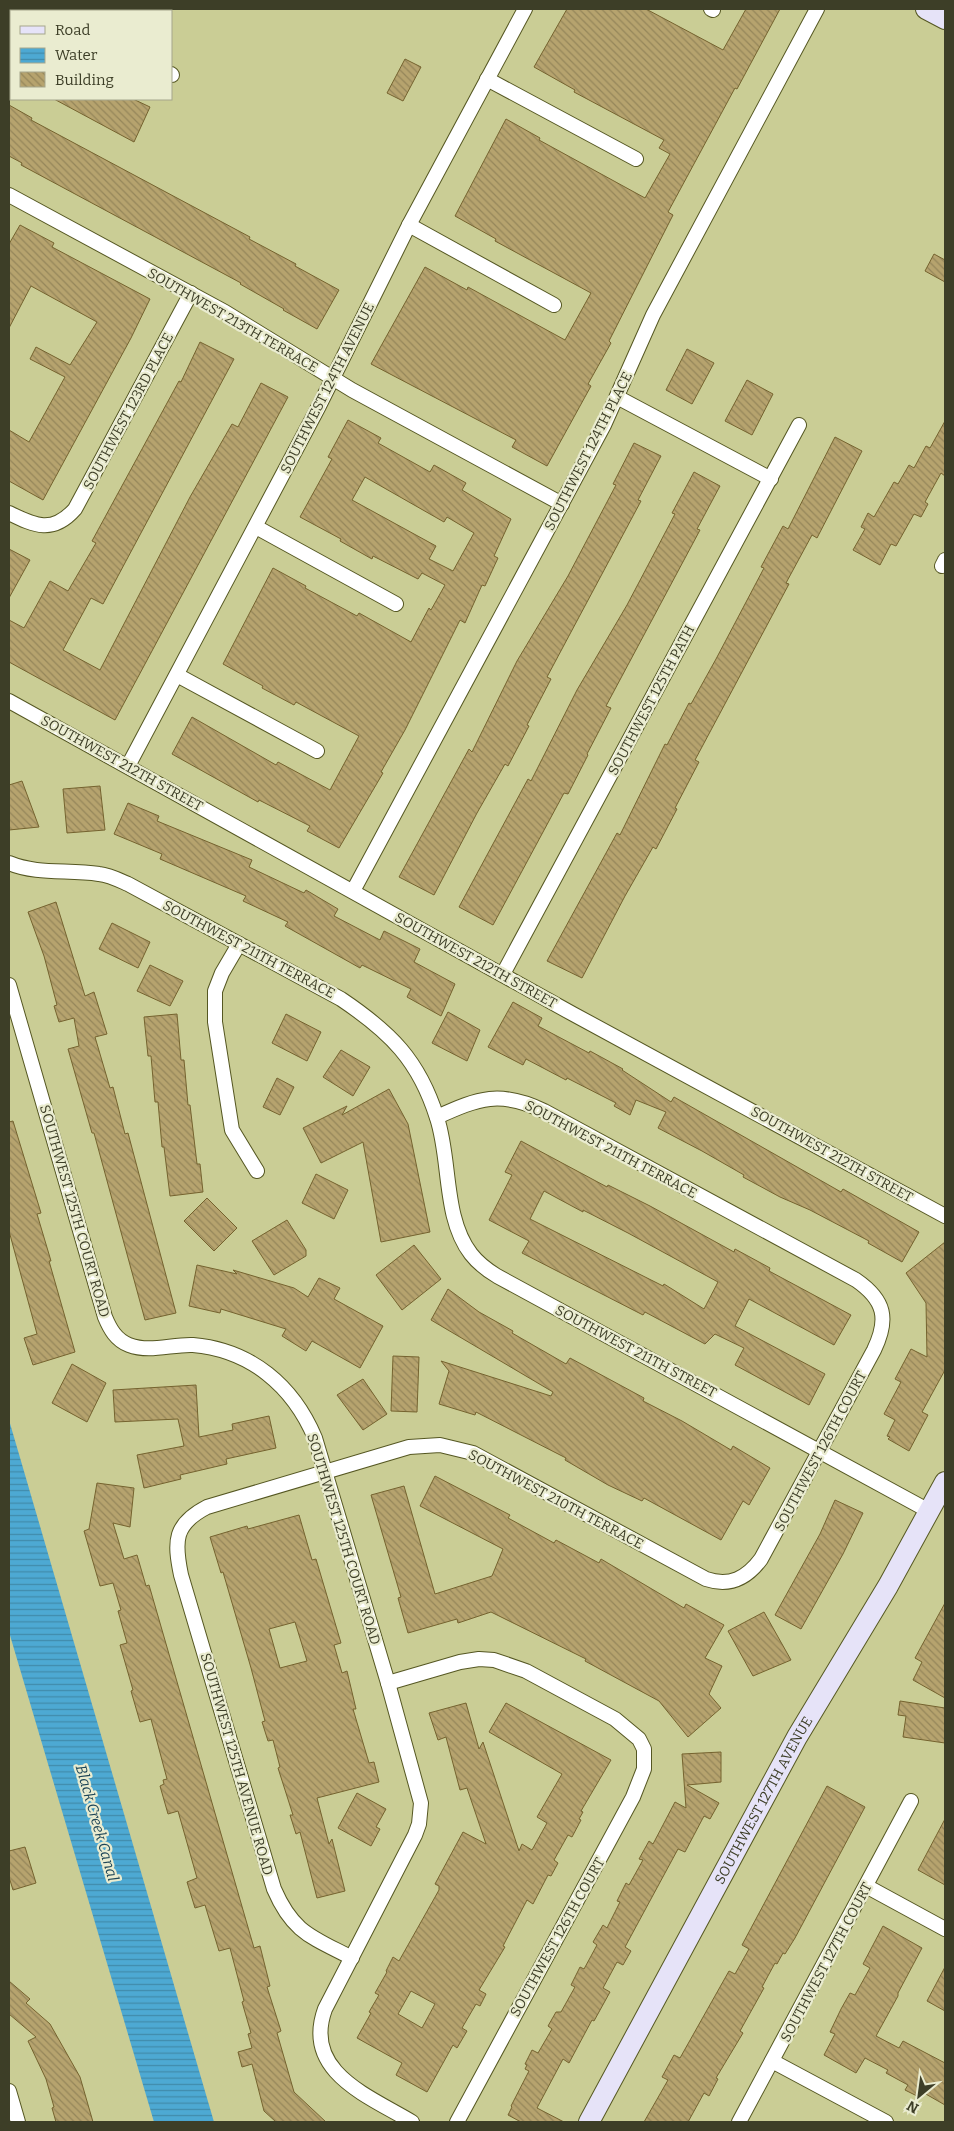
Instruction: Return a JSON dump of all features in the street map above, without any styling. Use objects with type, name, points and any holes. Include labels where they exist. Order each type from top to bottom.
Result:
[{"type":"street","name":"SOUTHWEST 124TH AVENUE","points":[[128,766],[256,527],[409,225],[525,9]]},
{"type":"street","name":"SOUTHWEST 124TH PLACE","points":[[353,891],[562,504],[617,397],[654,315],[817,9]]},
{"type":"street","points":[[926,9],[945,19]]},
{"type":"street","points":[[487,79],[636,159]]},
{"type":"street","name":"SOUTHWEST 213TH TERRACE","points":[[9,195],[192,293],[333,378],[562,504]]},
{"type":"street","points":[[409,225],[554,305]]},
{"type":"street","name":"SOUTHWEST 123RD PLACE","points":[[9,513],[35,525],[47,526],[57,524],[67,517],[82,498],[192,293]]},
{"type":"street","points":[[617,397],[771,479]]},
{"type":"street","name":"SOUTHWEST 125TH PATH","points":[[503,974],[799,425]]},
{"type":"street","points":[[256,527],[396,604]]},
{"type":"street","points":[[177,675],[317,750]]},
{"type":"street","name":"SOUTHWEST 212TH STREET","points":[[9,701],[945,1216]]},
{"type":"street","name":"SOUTHWEST 211TH TERRACE","points":[[9,863],[27,869],[94,873],[114,878],[341,999],[380,1027],[411,1061],[437,1117],[465,1104],[482,1100],[506,1098],[525,1102],[856,1280],[872,1294],[882,1312]]},
{"type":"street","points":[[240,944],[222,974],[215,991],[215,1022],[232,1130],[257,1171]]},
{"type":"street","name":"SOUTHWEST 125TH COURT ROAD","points":[[9,985],[105,1317],[114,1334],[128,1345],[147,1349],[179,1345],[208,1348],[247,1361],[278,1381],[299,1407],[314,1438],[388,1683],[419,1795],[421,1813],[415,1835],[321,2021],[321,2046],[328,2062],[341,2077],[362,2093],[412,2122]]},
{"type":"street","name":"SOUTHWEST 211TH STREET","points":[[437,1117],[455,1222],[465,1245],[483,1266],[497,1276],[929,1511]]},
{"type":"street","name":"SOUTHWEST 126TH COURT","points":[[738,1580],[750,1573],[761,1558],[820,1451],[879,1339],[883,1329],[882,1312]]},
{"type":"street","name":"SOUTHWEST 210TH TERRACE","points":[[178,1535],[187,1520],[207,1507],[326,1473],[409,1446],[440,1445],[461,1448],[474,1453],[706,1578],[722,1582],[738,1580]]},
{"type":"street","name":"SOUTHWEST 127TH AVENUE","points":[[589,2122],[798,1737],[888,1586],[945,1482]]},
{"type":"street","name":"SOUTHWEST 125TH AVENUE ROAD","points":[[178,1535],[176,1543],[181,1574],[274,1890],[286,1916],[294,1925],[352,1958]]},
{"type":"street","name":"SOUTHWEST 126TH COURT","points":[[388,1683],[460,1662],[479,1659],[494,1660],[526,1671],[615,1719],[638,1739],[644,1749],[644,1769],[634,1797],[457,2122]]},
{"type":"street","name":"SOUTHWEST 127TH COURT","points":[[739,2122],[912,1800]]},
{"type":"street","points":[[866,1886],[945,1929]]},
{"type":"street","points":[[772,2061],[886,2122]]},
{"type":"street","points":[[9,2091],[18,2122]]},
{"type":"water","name":"Black Creek Canal","points":[[9,1420],[214,2122],[154,2122],[9,1632]]},
{"type":"building","points":[[567,9],[646,9],[723,50],[746,9],[780,9],[668,212],[673,215],[609,341],[611,343],[588,384],[591,386],[547,466],[512,447],[516,440],[371,364],[425,267],[467,290],[468,287],[565,340],[591,293],[495,241],[496,239],[455,216],[506,119],[540,138],[539,140],[645,198],[670,154],[659,148],[664,140],[574,92],[575,90],[534,67]]},
{"type":"building","points":[[405,59],[421,67],[403,101],[387,93]]},
{"type":"building","points":[[56,100],[135,100],[150,107],[134,142]]},
{"type":"building","points":[[9,105],[32,118],[31,120],[250,237],[249,239],[339,290],[317,329],[241,283],[21,165],[22,163],[9,156]]},
{"type":"building","points":[[20,225],[54,243],[52,247],[150,299],[131,338],[43,500],[9,481],[9,430],[29,442],[65,377],[30,359],[36,347],[70,365],[97,322],[31,286],[9,328],[9,244]]},
{"type":"building","points":[[934,254],[945,260],[945,282],[925,271]]},
{"type":"building","points":[[200,342],[234,359],[103,604],[91,598],[63,650],[100,670],[190,497],[232,424],[238,427],[261,383],[288,397],[115,720],[9,662],[9,620],[24,628],[50,581],[68,591],[96,543],[92,541],[179,381],[181,382]]},
{"type":"building","points":[[687,349],[714,363],[692,404],[666,390]]},
{"type":"building","points":[[747,380],[773,394],[752,435],[725,421]]},
{"type":"building","points":[[348,420],[381,438],[378,443],[430,472],[434,465],[466,483],[462,490],[511,519],[494,556],[498,558],[485,586],[482,585],[465,623],[460,620],[405,730],[381,772],[383,773],[339,848],[307,831],[310,826],[259,800],[258,802],[172,754],[192,717],[276,765],[278,762],[330,790],[359,736],[296,702],[294,705],[223,664],[273,568],[357,616],[359,613],[411,642],[429,608],[431,610],[445,585],[422,573],[418,579],[373,556],[372,559],[340,541],[341,539],[300,517],[332,459],[328,457]],"holes":[[[365,477],[444,522],[447,517],[474,533],[453,571],[429,559],[436,546],[352,500]]]},
{"type":"building","points":[[945,421],[945,476],[941,473],[925,502],[928,504],[921,517],[914,514],[896,546],[891,544],[880,565],[853,550],[865,529],[861,527],[868,513],[874,517],[894,482],[898,484],[909,465],[914,468],[926,446],[930,448]]},
{"type":"building","points":[[835,437],[862,451],[817,538],[812,535],[786,583],[789,584],[695,760],[699,762],[656,849],[653,847],[582,978],[547,961],[617,833],[620,835],[665,744],[667,745],[689,703],[691,704],[716,659],[764,568],[761,567],[783,526],[788,529]]},
{"type":"building","points":[[634,443],[661,456],[638,500],[641,501],[547,677],[551,679],[527,725],[529,726],[508,766],[505,764],[477,813],[434,895],[399,877],[469,749],[472,752],[517,661],[568,576],[616,485],[613,484]]},
{"type":"building","points":[[694,472],[720,486],[697,529],[700,530],[606,706],[611,708],[568,794],[564,793],[493,925],[459,907],[528,779],[531,781],[577,690],[627,605],[675,514],[672,513]]},
{"type":"building","points":[[9,549],[30,560],[9,598]]},
{"type":"building","points":[[22,781],[39,827],[9,830],[9,785]]},
{"type":"building","points":[[100,786],[105,830],[67,833],[63,789]]},
{"type":"building","points":[[128,803],[159,816],[157,821],[252,860],[249,867],[304,893],[306,890],[338,909],[334,916],[380,940],[384,931],[420,949],[414,962],[455,984],[441,1016],[407,997],[411,989],[362,965],[360,968],[285,926],[288,922],[243,901],[246,896],[160,859],[162,854],[114,834]]},
{"type":"building","points":[[56,902],[85,996],[94,992],[107,1034],[95,1037],[110,1088],[113,1087],[125,1134],[128,1133],[176,1313],[145,1320],[94,1133],[92,1133],[68,1049],[79,1046],[74,1018],[59,1022],[54,1006],[57,1005],[44,956],[28,912]]},
{"type":"building","points":[[112,923],[150,942],[138,968],[99,949]]},
{"type":"building","points":[[150,965],[183,981],[170,1006],[137,991]]},
{"type":"building","points":[[513,1002],[542,1018],[538,1026],[623,1069],[671,1102],[674,1097],[841,1192],[843,1189],[919,1232],[902,1262],[868,1243],[869,1241],[810,1210],[780,1197],[743,1177],[744,1175],[702,1151],[658,1128],[666,1112],[636,1100],[630,1115],[614,1106],[616,1103],[567,1078],[566,1080],[526,1059],[523,1065],[488,1047]]},
{"type":"building","points":[[448,1012],[480,1030],[467,1061],[432,1043]]},
{"type":"building","points":[[177,1014],[181,1060],[184,1060],[188,1105],[190,1105],[197,1164],[200,1164],[203,1192],[170,1196],[164,1147],[162,1147],[158,1102],[155,1102],[151,1056],[148,1056],[144,1017]]},
{"type":"building","points":[[286,1014],[321,1032],[307,1061],[272,1043]]},
{"type":"building","points":[[341,1050],[370,1067],[353,1096],[323,1077]]},
{"type":"building","points":[[277,1078],[294,1087],[280,1115],[263,1107]]},
{"type":"building","points":[[389,1089],[408,1124],[430,1232],[381,1242],[363,1142],[321,1163],[303,1128],[347,1106],[342,1115]]},
{"type":"building","points":[[13,1121],[41,1213],[37,1214],[75,1352],[33,1365],[24,1338],[37,1334],[9,1231],[9,1122]]},
{"type":"building","points":[[521,1141],[607,1187],[608,1185],[650,1206],[734,1252],[735,1249],[770,1268],[769,1271],[851,1315],[834,1345],[749,1299],[735,1326],[825,1374],[809,1405],[735,1365],[744,1348],[715,1334],[705,1344],[645,1312],[643,1315],[522,1253],[529,1241],[489,1220],[512,1175],[505,1172]],"holes":[[[544,1191],[583,1212],[583,1210],[628,1233],[718,1282],[704,1309],[664,1284],[663,1286],[530,1219]]]},
{"type":"building","points":[[316,1174],[348,1190],[334,1219],[302,1203]]},
{"type":"building","points":[[207,1198],[237,1228],[214,1251],[184,1221]]},
{"type":"building","points":[[287,1220],[306,1250],[306,1256],[274,1275],[252,1241]]},
{"type":"building","points":[[945,1242],[945,1370],[922,1412],[928,1415],[909,1451],[888,1439],[890,1437],[887,1436],[895,1420],[884,1414],[901,1382],[895,1379],[911,1349],[927,1357],[926,1303],[906,1273]]},
{"type":"building","points":[[414,1245],[441,1279],[402,1310],[376,1275]]},
{"type":"building","points":[[197,1265],[237,1274],[233,1270],[294,1288],[308,1297],[319,1278],[340,1288],[334,1299],[383,1326],[360,1368],[312,1341],[306,1351],[282,1336],[286,1329],[221,1309],[220,1313],[189,1306]]},
{"type":"building","points":[[448,1289],[479,1312],[513,1331],[512,1333],[566,1364],[570,1358],[644,1398],[643,1401],[731,1450],[733,1446],[770,1468],[749,1505],[743,1501],[721,1540],[644,1498],[642,1501],[608,1485],[565,1460],[566,1458],[476,1412],[475,1415],[439,1404],[449,1371],[441,1361],[551,1396],[553,1392],[431,1320]]},
{"type":"building","points":[[393,1356],[419,1357],[417,1412],[391,1411]]},
{"type":"building","points":[[72,1364],[106,1383],[87,1422],[52,1403]]},
{"type":"building","points":[[363,1379],[387,1414],[363,1430],[337,1395]]},
{"type":"building","points":[[196,1385],[199,1437],[233,1430],[232,1424],[269,1416],[276,1448],[226,1459],[227,1464],[180,1475],[181,1479],[144,1488],[137,1455],[184,1446],[178,1419],[115,1422],[113,1390]]},
{"type":"building","points":[[435,1476],[510,1515],[508,1518],[554,1543],[556,1540],[599,1563],[601,1559],[684,1608],[686,1604],[724,1625],[705,1658],[722,1666],[709,1694],[721,1708],[688,1737],[659,1701],[585,1661],[586,1659],[491,1612],[458,1623],[457,1619],[408,1633],[398,1598],[401,1597],[371,1495],[404,1486],[435,1594],[492,1576],[503,1549],[420,1506]]},
{"type":"building","points":[[97,1483],[134,1488],[130,1527],[113,1523],[124,1559],[137,1555],[146,1586],[149,1585],[254,1948],[260,1946],[270,1986],[267,1987],[281,2031],[277,2033],[294,2092],[326,2122],[276,2122],[264,2111],[252,2064],[242,2067],[238,2052],[252,2048],[248,2034],[251,2033],[230,1948],[219,1951],[205,1905],[195,1908],[187,1882],[197,1878],[178,1811],[168,1814],[160,1786],[164,1784],[163,1780],[167,1779],[151,1719],[140,1722],[131,1691],[133,1690],[120,1645],[127,1643],[118,1611],[121,1610],[113,1583],[100,1586],[84,1531],[89,1529]]},
{"type":"building","points":[[835,1500],[863,1513],[843,1554],[801,1629],[775,1615],[820,1534]]},
{"type":"building","points":[[299,1515],[312,1560],[316,1559],[341,1643],[334,1645],[342,1673],[347,1671],[356,1709],[353,1709],[369,1763],[374,1762],[379,1782],[317,1798],[329,1844],[332,1839],[345,1891],[317,1898],[300,1832],[296,1834],[290,1815],[293,1815],[278,1768],[280,1767],[273,1740],[268,1741],[262,1722],[265,1721],[251,1668],[223,1572],[221,1573],[210,1537],[247,1526],[248,1529]],"holes":[[[295,1622],[307,1661],[280,1668],[269,1629]]]},
{"type":"building","points":[[945,1603],[945,1698],[913,1680],[922,1662],[915,1658]]},
{"type":"building","points":[[764,1612],[791,1660],[753,1676],[728,1631]]},
{"type":"building","points":[[900,1701],[945,1708],[945,1743],[903,1737],[906,1716],[898,1715]]},
{"type":"building","points":[[466,1703],[479,1749],[483,1742],[519,1851],[522,1844],[532,1850],[547,1823],[537,1817],[562,1774],[489,1732],[506,1703],[611,1760],[581,1811],[583,1812],[579,1819],[581,1820],[572,1837],[568,1835],[554,1860],[558,1863],[551,1876],[548,1875],[533,1904],[527,1900],[503,1946],[505,1947],[479,1990],[486,1994],[480,2006],[476,2004],[462,2028],[467,2031],[457,2048],[453,2045],[427,2092],[396,2075],[402,2063],[357,2038],[379,1995],[375,1993],[393,1957],[399,1961],[439,1890],[439,1886],[435,1884],[463,1832],[486,1844],[467,1788],[460,1790],[446,1737],[438,1740],[429,1713]],"holes":[[[411,1991],[435,2004],[422,2028],[398,2014]]]},
{"type":"building","points":[[721,1752],[721,1782],[687,1785],[719,1803],[710,1819],[704,1816],[685,1852],[678,1849],[625,1947],[631,1951],[623,1965],[617,1962],[603,1988],[610,1992],[594,2021],[592,2020],[569,2063],[563,2059],[537,2108],[564,2122],[521,2122],[508,2115],[529,2071],[525,2069],[527,2065],[525,2064],[532,2050],[538,2053],[552,2029],[548,2026],[556,2012],[561,2012],[575,1987],[571,1985],[580,1967],[584,1969],[597,1945],[593,1942],[603,1925],[607,1928],[620,1902],[617,1901],[626,1883],[629,1885],[643,1860],[639,1859],[649,1841],[653,1844],[675,1802],[686,1808],[682,1754]]},
{"type":"building","points":[[827,1786],[865,1807],[795,1938],[777,1964],[775,1963],[762,1987],[764,1988],[740,2031],[743,2033],[716,2078],[718,2079],[709,2096],[704,2093],[688,2122],[644,2122],[668,2080],[662,2077],[674,2055],[680,2058],[729,1971],[735,1974],[749,1949],[742,1945]]},
{"type":"building","points":[[357,1793],[386,1809],[376,1827],[380,1829],[371,1846],[338,1828]]},
{"type":"building","points":[[945,1819],[945,1885],[918,1870]]},
{"type":"building","points":[[25,1847],[36,1883],[13,1890],[9,1877],[9,1851]]},
{"type":"building","points":[[883,1926],[922,1948],[876,2036],[899,2048],[903,2041],[945,2063],[945,2105],[924,2093],[921,2098],[905,2090],[908,2085],[886,2073],[888,2070],[865,2058],[856,2073],[824,2055],[835,2034],[830,2032],[841,2009],[850,1993],[855,1995],[870,1968],[863,1964]]},
{"type":"building","points":[[945,1967],[945,2011],[927,2001]]},
{"type":"building","points":[[9,1981],[30,1999],[26,2003],[50,2024],[80,2077],[93,2122],[56,2122],[46,2079],[28,2041],[36,2037],[9,2014]]}]
